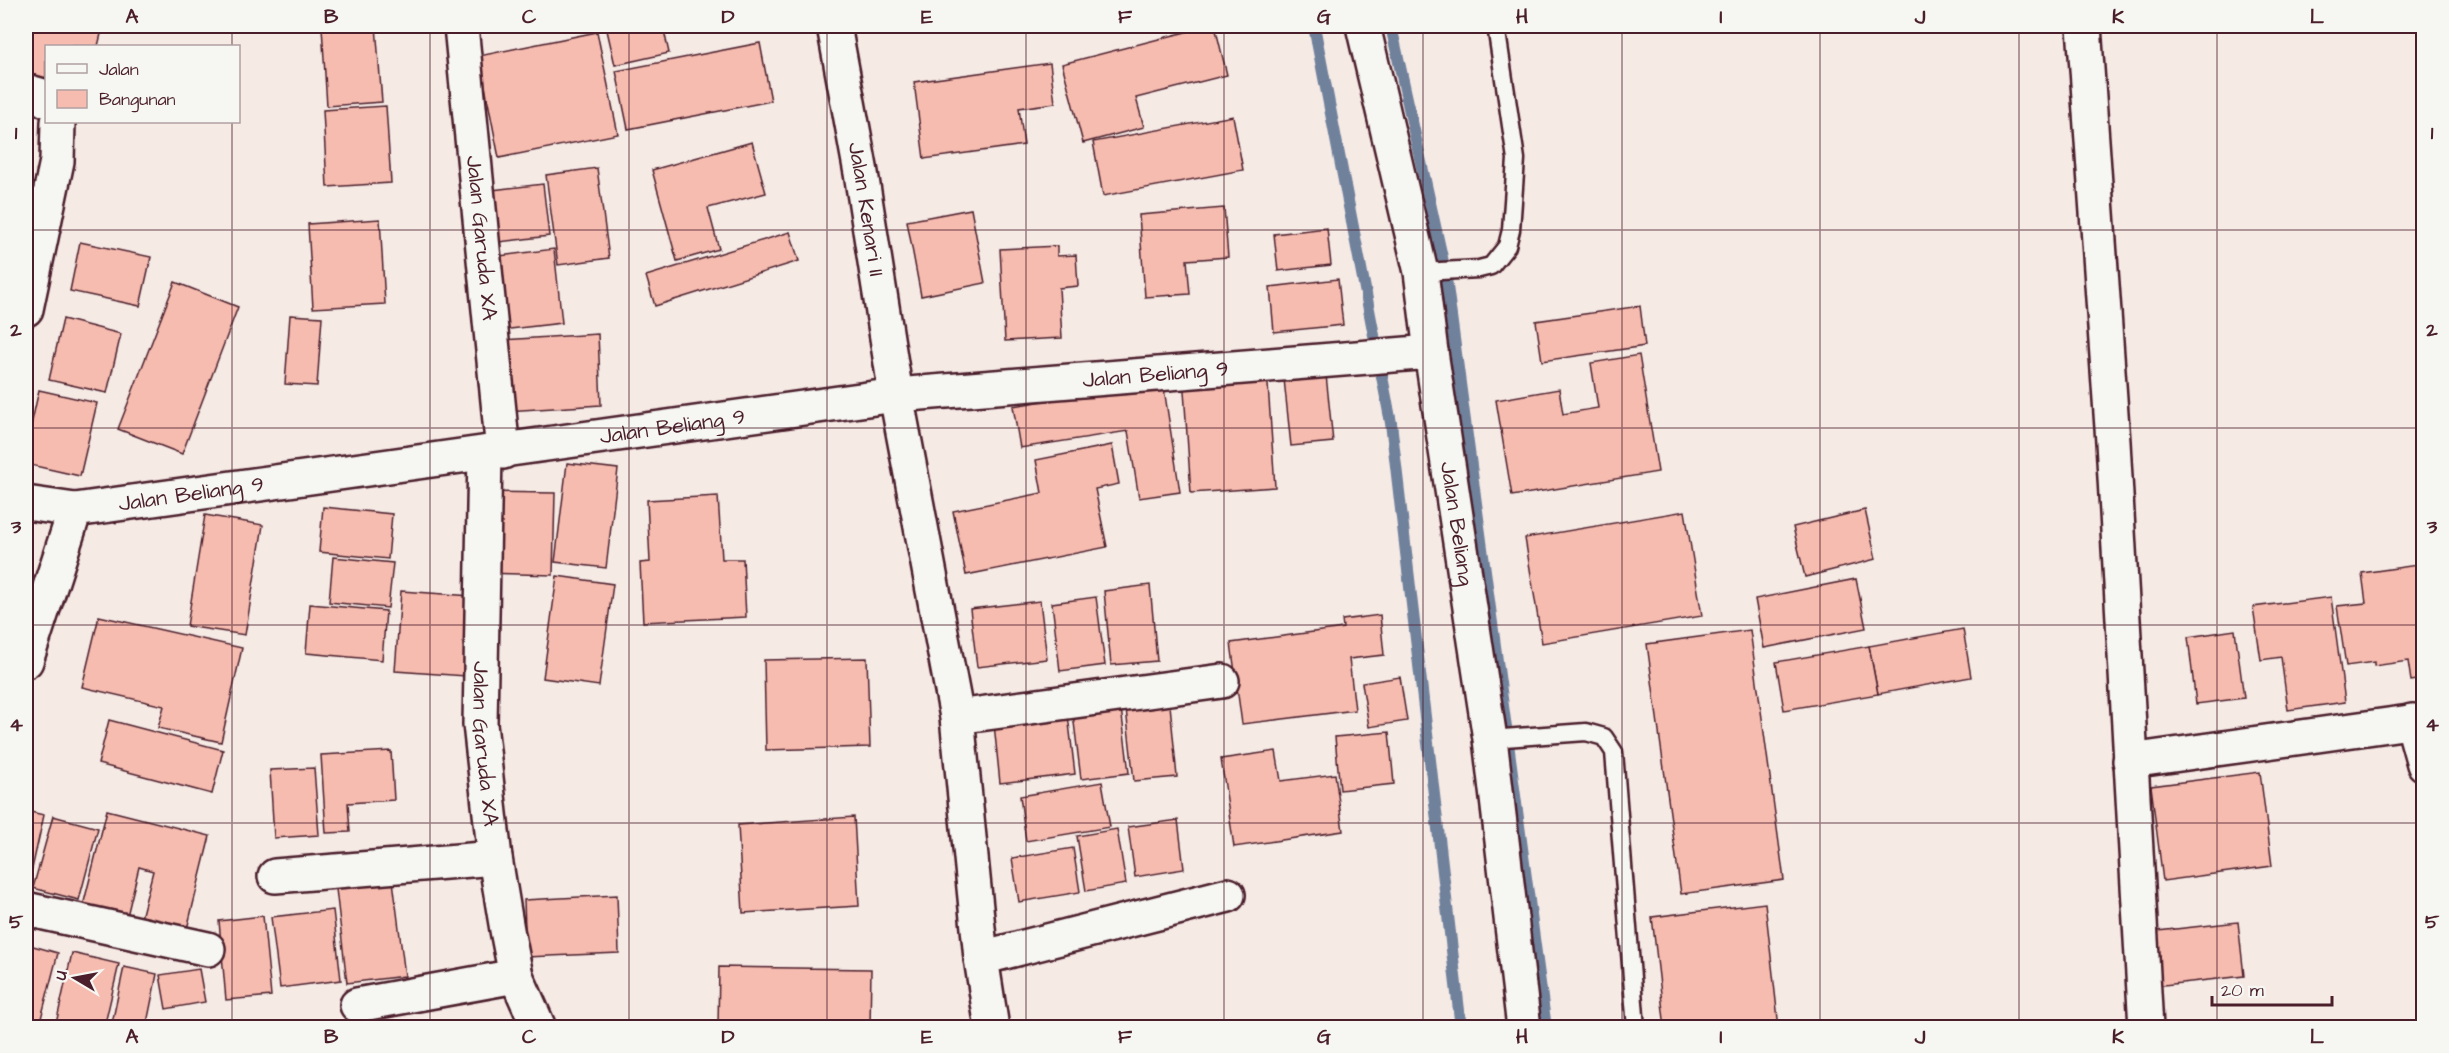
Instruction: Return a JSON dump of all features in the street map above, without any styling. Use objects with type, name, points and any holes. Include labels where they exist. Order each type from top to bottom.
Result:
[{"type":"street","name":"Jalan Garuda XA","points":[[461,26],[494,452],[480,723],[495,858],[516,976],[539,1028]]},
{"type":"street","name":"Jalan Kenari II","points":[[834,26],[861,173],[896,395],[957,717],[981,958],[992,1028]]},
{"type":"street","name":"Jalan Beliang","points":[[1363,26],[1421,272],[1431,352],[1490,739],[1524,1028]]},
{"type":"street","points":[[2084,26],[2113,442],[2146,1028]]},
{"type":"street","points":[[26,92],[40,95],[45,99]]},
{"type":"street","points":[[26,309],[57,161],[58,123]]},
{"type":"street","name":"Jalan Beliang 9","points":[[26,503],[75,510],[896,395],[1431,352]]},
{"type":"street","points":[[26,661],[75,510]]},
{"type":"street","points":[[957,717],[1222,681]]},
{"type":"street","points":[[2130,761],[2418,720],[2424,764]]},
{"type":"street","points":[[274,876],[495,858]]},
{"type":"street","points":[[981,958],[1228,895]]},
{"type":"street","points":[[26,909],[208,949]]},
{"type":"street","points":[[357,1005],[516,976]]},
{"type":"lane","points":[[1421,272],[1479,269],[1491,266],[1507,246],[1511,230],[1516,159],[1496,26]]},
{"type":"lane","points":[[1490,739],[1586,732],[1605,738],[1614,752],[1636,1028]]},
{"type":"building","points":[[26,26],[103,26],[98,45],[45,45],[45,80],[26,75]]},
{"type":"building","points":[[376,26],[382,102],[327,106],[322,27]]},
{"type":"building","points":[[606,26],[663,26],[669,53],[615,65]]},
{"type":"building","points":[[894,26],[920,26],[895,29]]},
{"type":"building","points":[[1215,26],[1227,75],[1136,98],[1144,127],[1083,143],[1062,64]]},
{"type":"building","points":[[597,32],[618,134],[499,158],[479,56]]},
{"type":"building","points":[[760,43],[771,101],[628,129],[616,71]]},
{"type":"building","points":[[1050,63],[1055,103],[1019,108],[1024,145],[924,159],[914,82]]},
{"type":"building","points":[[386,106],[391,183],[327,187],[323,110]]},
{"type":"building","points":[[1233,116],[1243,170],[1103,196],[1093,142]]},
{"type":"building","points":[[752,142],[766,193],[708,208],[719,249],[677,261],[652,170]]},
{"type":"building","points":[[597,168],[609,258],[558,265],[546,175]]},
{"type":"building","points":[[543,184],[549,236],[491,243],[484,191]]},
{"type":"building","points":[[1224,208],[1228,257],[1187,260],[1190,294],[1145,297],[1139,215]]},
{"type":"building","points":[[971,209],[985,283],[921,296],[907,221]]},
{"type":"building","points":[[380,219],[385,304],[313,308],[308,224]]},
{"type":"building","points":[[1327,228],[1331,265],[1278,271],[1274,234]]},
{"type":"building","points":[[790,232],[799,261],[655,306],[646,276]]},
{"type":"building","points":[[80,242],[151,257],[140,306],[70,291]]},
{"type":"building","points":[[1057,246],[1057,256],[1076,255],[1078,286],[1059,288],[1062,338],[1005,341],[1000,249]]},
{"type":"building","points":[[554,249],[562,323],[501,330],[492,257]]},
{"type":"building","points":[[1338,279],[1343,325],[1274,332],[1270,287]]},
{"type":"building","points":[[175,282],[238,307],[182,454],[118,429]]},
{"type":"building","points":[[1640,306],[1645,346],[1542,361],[1536,321]]},
{"type":"building","points":[[290,315],[322,317],[317,386],[285,384]]},
{"type":"building","points":[[63,319],[121,334],[107,393],[49,380]]},
{"type":"building","points":[[598,334],[601,405],[506,411],[502,340]]},
{"type":"building","points":[[1639,355],[1658,472],[1512,496],[1496,400],[1559,389],[1563,414],[1598,408],[1591,363]]},
{"type":"building","points":[[1267,370],[1275,487],[1191,493],[1183,376]]},
{"type":"building","points":[[1326,375],[1333,442],[1291,446],[1284,379]]},
{"type":"building","points":[[1163,382],[1180,492],[1139,498],[1128,431],[1020,448],[1013,406]]},
{"type":"building","points":[[39,390],[97,403],[80,476],[26,464],[26,448]]},
{"type":"building","points":[[1112,445],[1119,484],[1095,489],[1107,547],[966,575],[953,511],[1042,493],[1036,460]]},
{"type":"building","points":[[567,463],[618,469],[606,568],[555,562]]},
{"type":"building","points":[[488,492],[555,493],[553,575],[486,573]]},
{"type":"building","points":[[718,496],[722,559],[743,559],[746,617],[643,622],[640,563],[650,562],[647,500]]},
{"type":"building","points":[[323,507],[392,514],[388,559],[319,552]]},
{"type":"building","points":[[1865,510],[1876,559],[1805,577],[1793,527]]},
{"type":"building","points":[[1685,511],[1702,616],[1542,643],[1525,538]]},
{"type":"building","points":[[205,515],[263,525],[245,635],[187,626]]},
{"type":"building","points":[[333,557],[393,563],[388,608],[329,602]]},
{"type":"building","points":[[2424,564],[2424,679],[2411,681],[2408,661],[2374,666],[2374,662],[2346,666],[2337,606],[2366,603],[2362,573]]},
{"type":"building","points":[[557,576],[613,584],[599,686],[543,678]]},
{"type":"building","points":[[1856,579],[1866,628],[1764,648],[1755,599]]},
{"type":"building","points":[[1150,585],[1157,661],[1111,665],[1104,591]]},
{"type":"building","points":[[401,591],[472,596],[466,676],[395,671]]},
{"type":"building","points":[[1096,597],[1105,665],[1060,671],[1052,603]]},
{"type":"building","points":[[2331,597],[2345,702],[2288,710],[2281,657],[2261,660],[2253,607]]},
{"type":"building","points":[[1040,601],[1047,659],[977,667],[970,609]]},
{"type":"building","points":[[310,604],[386,611],[382,660],[306,653]]},
{"type":"building","points":[[1380,615],[1384,655],[1349,659],[1355,710],[1242,724],[1231,643],[1343,628],[1342,620]]},
{"type":"building","points":[[99,616],[242,648],[221,742],[158,728],[164,706],[82,687]]},
{"type":"building","points":[[1963,629],[1971,677],[1878,694],[1869,646]]},
{"type":"building","points":[[1750,630],[1784,880],[1681,894],[1647,644]]},
{"type":"building","points":[[2235,630],[2244,698],[2196,704],[2188,637]]},
{"type":"building","points":[[1869,646],[1878,694],[1784,710],[1776,662]]},
{"type":"building","points":[[867,658],[870,747],[766,750],[764,660]]},
{"type":"building","points":[[1400,677],[1407,721],[1369,727],[1362,683]]},
{"type":"building","points":[[1120,700],[1129,773],[1081,779],[1072,706]]},
{"type":"building","points":[[1170,705],[1177,777],[1134,781],[1126,709]]},
{"type":"building","points":[[1068,715],[1075,774],[1000,783],[994,724]]},
{"type":"building","points":[[109,720],[223,750],[212,794],[98,764]]},
{"type":"building","points":[[1389,732],[1394,784],[1340,790],[1335,737]]},
{"type":"building","points":[[391,751],[394,800],[348,803],[350,832],[326,833],[321,755]]},
{"type":"building","points":[[1276,751],[1281,781],[1335,774],[1343,831],[1234,847],[1221,759]]},
{"type":"building","points":[[314,768],[319,835],[274,838],[270,770]]},
{"type":"building","points":[[2260,772],[2272,866],[2163,881],[2151,786]]},
{"type":"building","points":[[1102,782],[1110,827],[1026,841],[1020,796]]},
{"type":"building","points":[[107,810],[210,836],[186,933],[140,922],[153,871],[139,867],[127,916],[83,906]]},
{"type":"building","points":[[26,811],[44,815],[32,869],[26,868]]},
{"type":"building","points":[[53,816],[98,828],[79,900],[33,888]]},
{"type":"building","points":[[854,817],[859,906],[743,913],[738,825]]},
{"type":"building","points":[[1178,820],[1184,869],[1135,877],[1128,827]]},
{"type":"building","points":[[1117,829],[1126,884],[1086,891],[1077,836]]},
{"type":"building","points":[[1073,848],[1080,892],[1019,902],[1012,858]]},
{"type":"building","points":[[393,881],[405,976],[347,983],[336,889]]},
{"type":"building","points":[[617,895],[619,953],[526,957],[524,900]]},
{"type":"building","points":[[1765,903],[1779,1028],[1665,1028],[1652,917]]},
{"type":"building","points":[[333,910],[341,980],[280,988],[271,917]]},
{"type":"building","points":[[263,916],[271,996],[226,1000],[219,921]]},
{"type":"building","points":[[2238,922],[2244,976],[2155,986],[2149,932]]},
{"type":"building","points":[[26,944],[58,953],[39,1026],[26,1023]]},
{"type":"building","points":[[72,953],[119,964],[104,1028],[55,1028]]},
{"type":"building","points":[[124,967],[157,974],[146,1028],[111,1028]]},
{"type":"building","points":[[719,967],[871,969],[870,1028],[718,1028]]},
{"type":"building","points":[[199,969],[205,1002],[166,1009],[160,975]]},
{"type":"waterway","points":[[1314,26],[1391,423],[1461,1028]]},
{"type":"waterway","points":[[1391,26],[1445,271],[1546,1028]]}]
